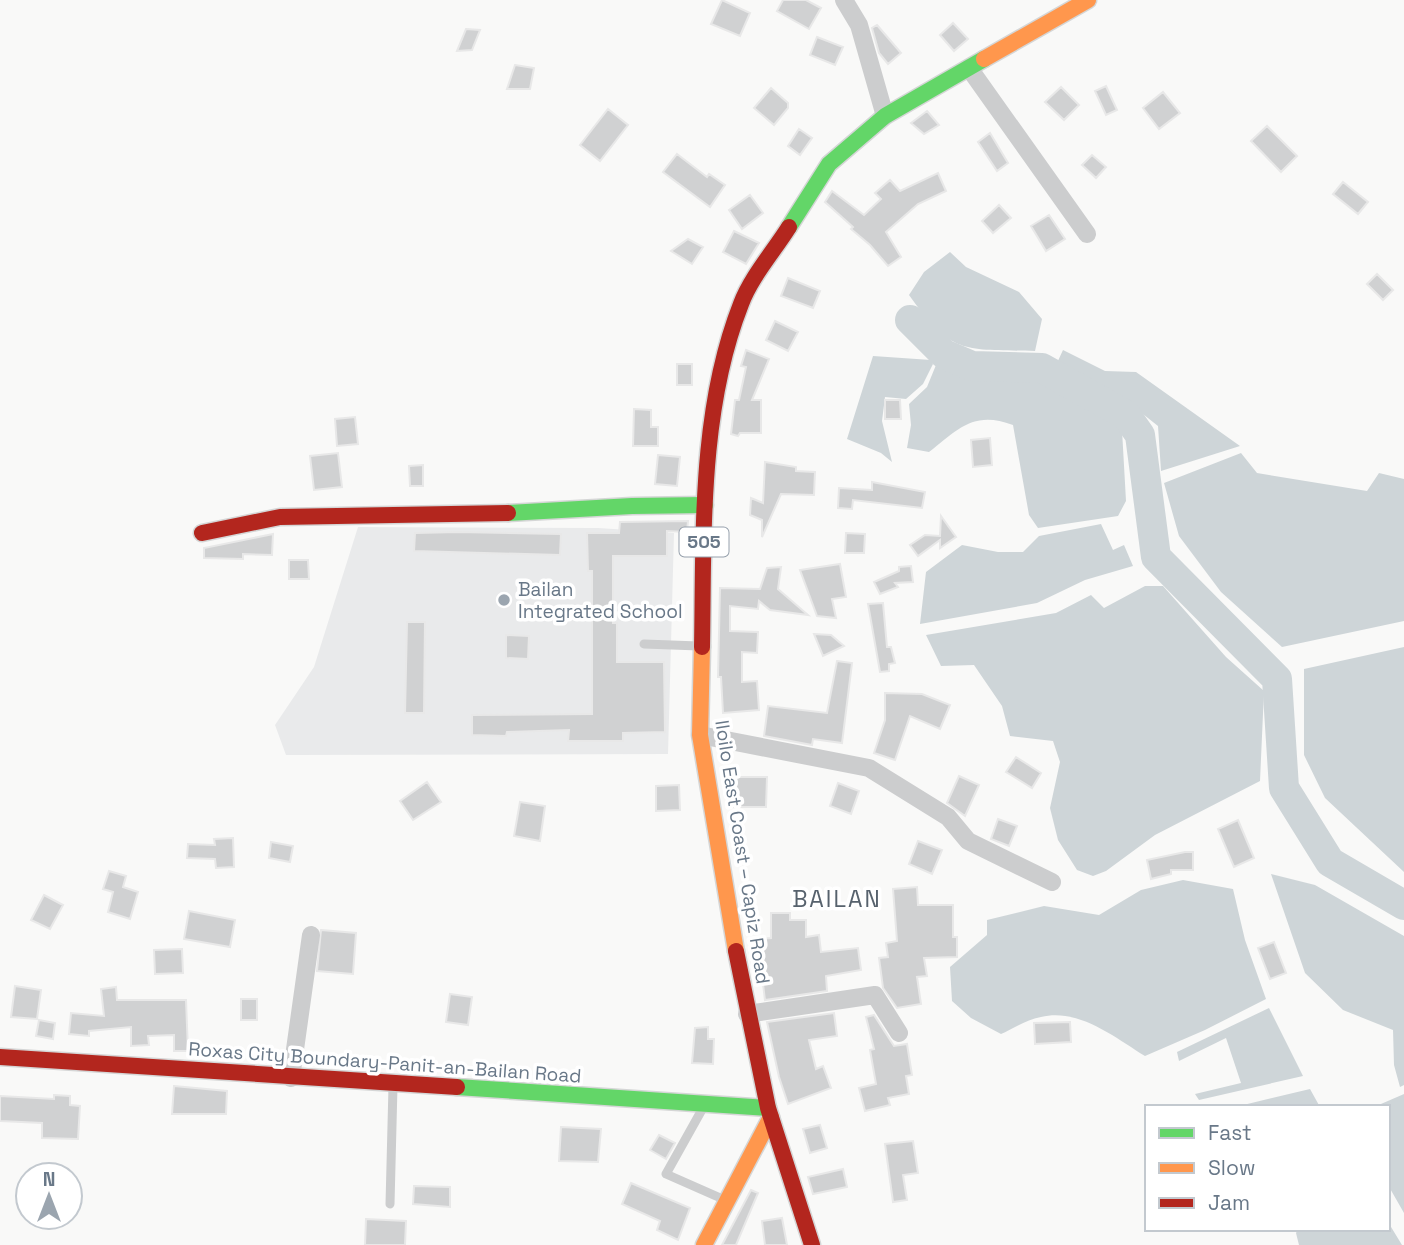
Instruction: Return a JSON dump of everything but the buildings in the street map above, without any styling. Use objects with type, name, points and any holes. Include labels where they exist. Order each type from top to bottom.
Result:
[{"type":"main road","name":"Iloilo East Coast – Capiz Road","points":[[812,1245],[769,1112],[747,1014],[724,894],[700,736],[705,505],[717,392],[741,302],[829,164],[885,116],[1088,0]]},
{"type":"main road","points":[[202,533],[281,516],[354,514],[412,517],[646,503],[705,505]]},
{"type":"main road","name":"Roxas City Boundary-Panit-an-Bailan Road","points":[[0,1057],[704,1104],[769,1112]]},
{"type":"main road","points":[[704,1245],[769,1112]]},
{"type":"street","points":[[844,0],[859,25],[885,116]]},
{"type":"street","points":[[969,68],[1087,234]]},
{"type":"street","points":[[700,736],[869,768],[948,817],[968,841],[1052,882]]},
{"type":"street","points":[[291,1077],[311,935]]},
{"type":"street","points":[[747,1014],[875,995],[899,1033]]},
{"type":"lane","points":[[644,643],[702,646]]},
{"type":"lane","points":[[390,1204],[393,1085]]},
{"type":"lane","points":[[704,1104],[666,1174],[725,1200]]},
{"type":"shaded area","points":[[950,252],[966,267],[1019,292],[1042,319],[1035,351],[991,350],[962,345],[949,339],[924,315],[909,295],[924,272]]},
{"type":"shaded area","points":[[1063,350],[1105,371],[1136,372],[1240,446],[1161,471],[1158,426],[1124,399],[1086,382],[1057,363]]},
{"type":"shaded area","points":[[873,356],[931,360],[933,364],[923,384],[906,399],[885,397],[882,421],[892,462],[881,453],[847,439]]},
{"type":"shaded area","points":[[936,365],[980,378],[1042,379],[1065,397],[1098,413],[1122,430],[1126,501],[1118,516],[1038,528],[1029,515],[1013,425],[999,421],[977,421],[958,429],[929,452],[907,448],[911,425],[909,404],[927,387]]},
{"type":"shaded area","points":[[1241,453],[1257,473],[1367,491],[1379,473],[1404,479],[1404,621],[1282,647],[1221,592],[1179,536],[1164,483]]},
{"type":"shaded area","points":[[1101,524],[1113,550],[1124,545],[1133,566],[1085,580],[1037,603],[920,624],[926,572],[962,545],[998,552],[1023,552],[1039,536]]},
{"type":"shaded area","name":"Bailan Integrated School","points":[[358,527],[598,528],[674,533],[668,754],[286,755],[275,725],[314,667]]},
{"type":"shaded area","points":[[1145,586],[1163,586],[1226,657],[1264,691],[1260,781],[1155,835],[1106,871],[1093,876],[1077,870],[1058,840],[1050,808],[1060,762],[1053,741],[1010,736],[1002,706],[974,665],[941,666],[926,635],[1056,613],[1091,595],[1104,608]]},
{"type":"shaded area","points":[[1404,647],[1404,872],[1325,798],[1304,755],[1304,669]]},
{"type":"shaded area","points":[[1271,874],[1315,885],[1404,936],[1404,1085],[1400,1087],[1394,1065],[1393,1030],[1343,1010],[1305,973]]},
{"type":"shaded area","points":[[1183,880],[1233,889],[1245,940],[1266,999],[1145,1056],[1096,1026],[1069,1017],[1055,1015],[1036,1018],[1001,1034],[971,1018],[952,1001],[950,967],[987,935],[987,920],[1044,906],[1099,915],[1141,890]]},
{"type":"shaded area","points":[[1269,1008],[1303,1076],[1199,1100],[1195,1094],[1241,1083],[1226,1038],[1179,1061],[1177,1052]]},
{"type":"shaded area","points":[[1310,1089],[1319,1105],[1243,1105]]},
{"type":"shaded area","points":[[1404,1094],[1404,1213],[1390,1188],[1390,1105],[1379,1105]]},
{"type":"shaded area","points":[[1390,1225],[1402,1245],[1299,1245],[1296,1233],[1390,1231]]},
{"type":"waterway","points":[[910,320],[944,354],[972,366],[1042,368],[1126,415],[1140,435],[1156,557],[1277,679],[1284,788],[1330,862],[1404,905]]},
{"type":"traffic: fast","points":[[789,227],[829,164],[885,116],[984,59]]},
{"type":"traffic: fast","points":[[508,513],[705,505]]},
{"type":"traffic: fast","points":[[457,1087],[768,1108]]},
{"type":"traffic: slow","points":[[984,59],[1088,0]]},
{"type":"traffic: slow","points":[[702,647],[700,735],[736,951]]},
{"type":"traffic: slow","points":[[704,1245],[771,1117]]},
{"type":"traffic: jam","points":[[702,647],[706,473],[717,387],[727,345],[745,294],[789,227]]},
{"type":"traffic: jam","points":[[202,533],[280,517],[508,513]]},
{"type":"traffic: jam","points":[[736,951],[768,1108],[812,1245]]},
{"type":"traffic: jam","points":[[0,1057],[457,1087]]},
{"type":"place","name":"Bailan Integrated School","points":[[504,600]]},
{"type":"district","name":"BAILAN","points":[[837,899]]}]
